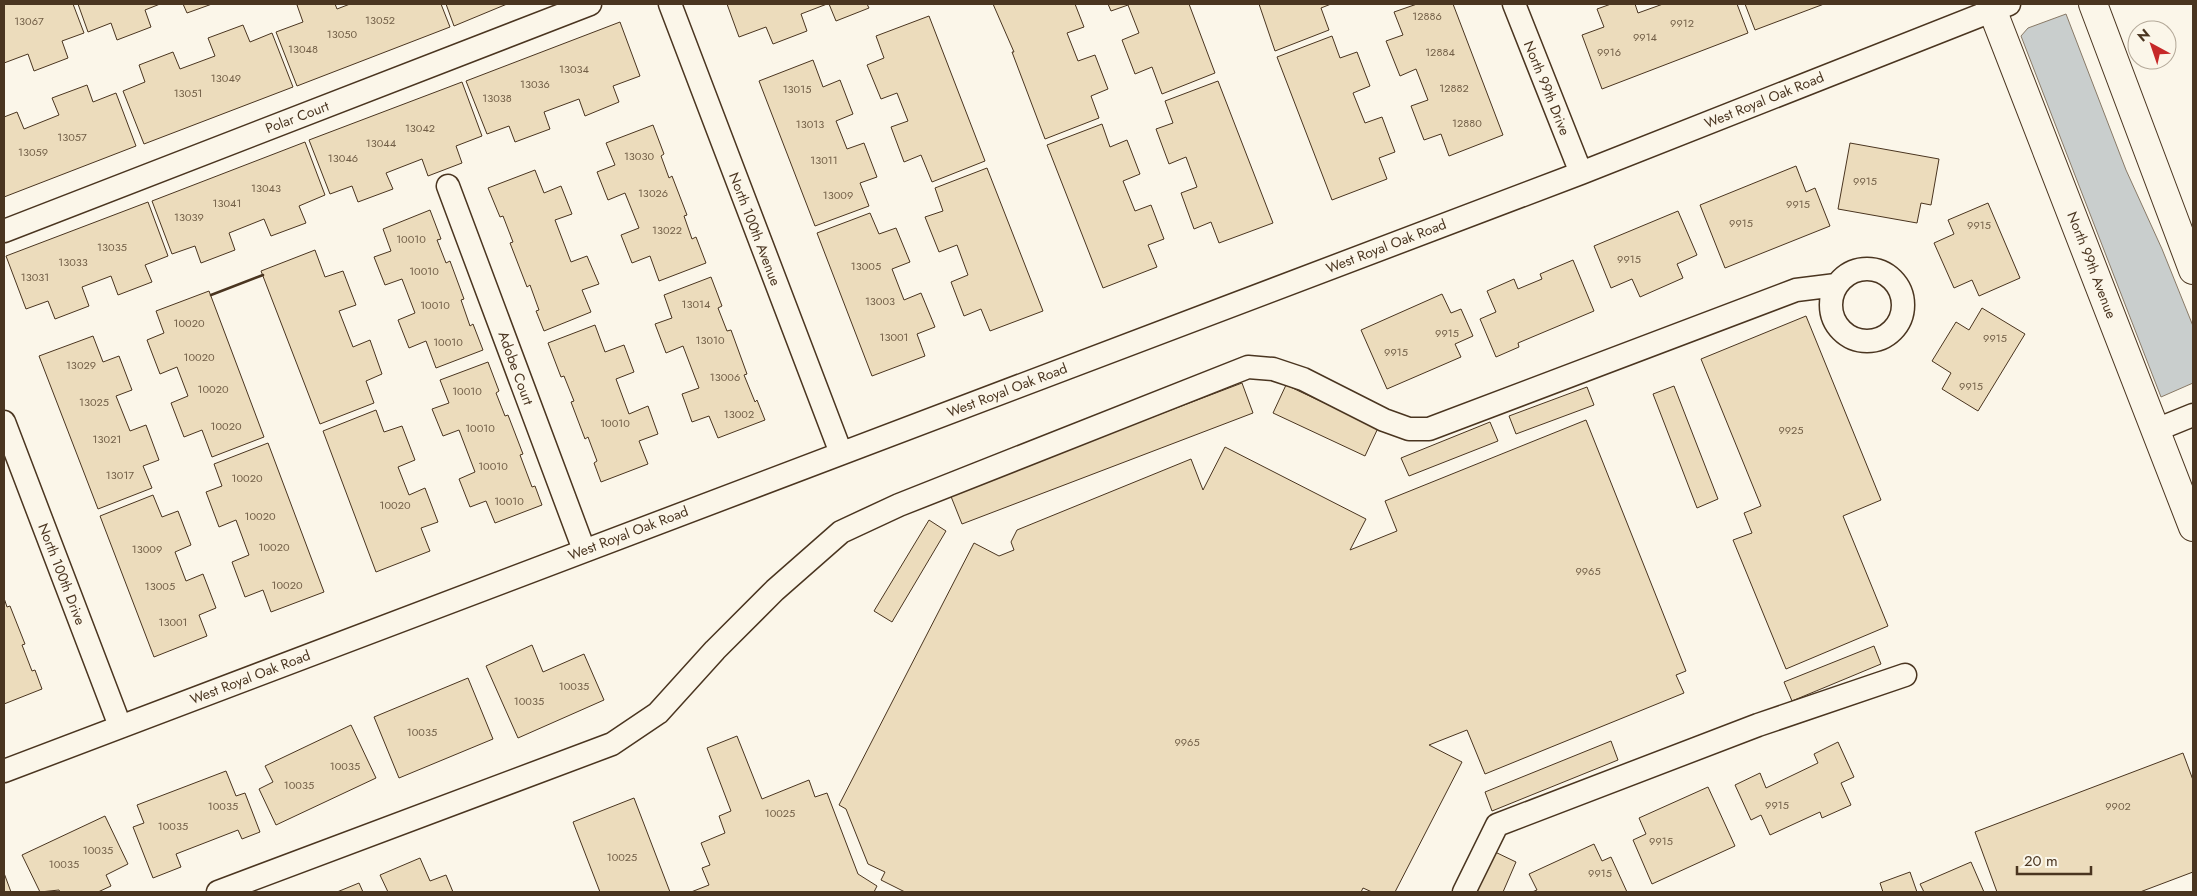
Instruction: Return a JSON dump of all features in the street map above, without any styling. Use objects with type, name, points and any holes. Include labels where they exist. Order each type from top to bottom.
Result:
[{"type":"main road","points":[[2093,4],[2193,270]]},
{"type":"main road","name":"North 99th Avenue","points":[[1997,6],[2193,527]]},
{"type":"street","name":"Polar Court","points":[[4,231],[590,4]]},
{"type":"street","name":"North 100th Avenue","points":[[670,4],[841,453]]},
{"type":"street","name":"North 99th Drive","points":[[1514,4],[1581,173]]},
{"type":"street","name":"West Royal Oak Road","points":[[4,771],[1581,173],[1997,6]]},
{"type":"street","name":"Adobe Court","points":[[448,186],[584,550]]},
{"type":"street","points":[[218,892],[261,885],[612,744],[658,713],[715,650],[775,590],[841,532],[899,506],[1248,367],[1273,369],[1303,379],[1384,420],[1410,429],[1429,429],[1796,290],[1836,285]]},
{"type":"street","points":[[2156,430],[2193,415]]},
{"type":"street","name":"North 100th Drive","points":[[4,422],[120,726]]},
{"type":"street","points":[[1464,892],[1497,825],[1758,725],[1905,675]]},
{"type":"shaded area","points":[[2066,14],[2126,170],[2162,249],[2193,326],[2193,383],[2161,397],[2021,36],[2028,28]]},
{"type":"building","points":[[4,4],[73,4],[84,33],[62,41],[68,58],[34,71],[28,54],[4,63]]},
{"type":"building","points":[[78,4],[160,4],[145,10],[151,27],[117,40],[111,23],[88,32]]},
{"type":"building","points":[[183,4],[212,4],[187,13]]},
{"type":"building","points":[[335,4],[337,9],[350,4],[441,4],[450,27],[297,86],[276,32],[303,22],[297,5]]},
{"type":"building","points":[[446,4],[507,4],[454,26]]},
{"type":"building","points":[[727,4],[827,4],[801,14],[807,31],[773,44],[766,27],[739,37]]},
{"type":"building","points":[[829,4],[867,4],[869,8],[836,21]]},
{"type":"building","points":[[993,4],[1075,4],[1084,27],[1067,33],[1078,61],[1095,55],[1108,89],[1091,96],[1099,118],[1045,139],[1012,52],[1014,52]]},
{"type":"building","points":[[1108,4],[1189,4],[1215,73],[1162,94],[1152,67],[1135,74],[1122,40],[1139,33],[1128,5],[1111,11]]},
{"type":"building","points":[[1259,4],[1331,4],[1321,8],[1329,30],[1275,51]]},
{"type":"building","points":[[1417,4],[1453,4],[1503,135],[1449,156],[1441,134],[1424,140],[1411,106],[1428,100],[1416,69],[1400,76],[1386,41],[1403,35],[1394,12]]},
{"type":"building","points":[[1611,4],[1635,4],[1638,13],[1663,4],[1737,4],[1748,33],[1602,89],[1582,35],[1604,27],[1597,9]]},
{"type":"building","points":[[1745,4],[1824,4],[1755,30]]},
{"type":"building","points":[[929,16],[985,161],[932,182],[921,155],[904,162],[891,127],[908,121],[897,93],[881,99],[867,65],[884,58],[876,36]]},
{"type":"building","points":[[620,22],[640,76],[613,86],[619,102],[585,116],[579,99],[544,112],[550,129],[515,142],[509,126],[487,134],[466,81]]},
{"type":"building","points":[[243,25],[250,42],[272,33],[293,87],[144,144],[123,91],[145,82],[139,65],[173,52],[180,69],[215,56],[208,38]]},
{"type":"building","points":[[1332,36],[1340,58],[1357,52],[1370,86],[1353,93],[1365,123],[1382,117],[1395,152],[1379,158],[1387,179],[1332,200],[1277,57]]},
{"type":"building","points":[[813,60],[823,87],[840,80],[853,114],[836,121],[847,149],[864,143],[877,177],[860,183],[869,206],[815,226],[759,81]]},
{"type":"building","points":[[1218,81],[1273,223],[1219,243],[1211,222],[1194,229],[1181,193],[1197,187],[1186,157],[1169,164],[1156,129],[1173,123],[1165,101]]},
{"type":"building","points":[[462,82],[482,136],[456,146],[462,163],[428,176],[422,159],[386,173],[393,189],[358,202],[352,186],[330,194],[309,140]]},
{"type":"building","points":[[87,85],[93,102],[116,93],[136,146],[4,197],[4,117],[17,112],[24,129],[59,115],[52,98]]},
{"type":"building","points":[[1102,124],[1110,147],[1127,140],[1140,174],[1123,181],[1135,211],[1151,205],[1164,239],[1148,245],[1157,267],[1103,288],[1047,145]]},
{"type":"building","points":[[653,125],[664,154],[661,156],[669,178],[672,176],[687,215],[684,216],[692,239],[696,237],[706,263],[659,281],[650,256],[632,263],[621,235],[639,228],[625,193],[608,200],[597,172],[615,165],[606,143]]},
{"type":"building","points":[[305,142],[325,195],[299,206],[306,223],[271,236],[264,219],[229,233],[235,250],[201,263],[195,246],[172,254],[152,201]]},
{"type":"building","points":[[1850,143],[1939,159],[1931,205],[1921,203],[1917,223],[1838,209]]},
{"type":"building","points":[[1796,166],[1806,192],[1815,188],[1830,226],[1725,268],[1700,205]]},
{"type":"building","points":[[987,168],[1043,311],[990,331],[981,309],[964,316],[951,282],[968,275],[957,245],[939,252],[925,217],[943,211],[935,188]]},
{"type":"building","points":[[535,170],[544,193],[561,186],[572,214],[555,220],[571,262],[587,256],[599,284],[582,290],[591,312],[544,331],[536,311],[539,310],[530,285],[527,287],[510,243],[513,242],[503,216],[500,217],[488,188]]},
{"type":"building","points":[[148,202],[168,256],[145,265],[152,282],[118,295],[111,276],[82,287],[89,306],[55,319],[48,301],[26,309],[6,256]]},
{"type":"building","points":[[1988,203],[2020,278],[1979,296],[1972,280],[1954,288],[1934,243],[1954,234],[1948,220]]},
{"type":"building","points":[[430,210],[441,239],[437,240],[446,263],[450,261],[464,299],[461,300],[470,326],[473,324],[483,350],[436,368],[426,341],[409,348],[398,320],[415,313],[402,279],[385,285],[374,257],[391,251],[383,229]]},
{"type":"building","points":[[1678,211],[1697,255],[1677,264],[1683,278],[1640,297],[1632,279],[1611,288],[1594,246]]},
{"type":"building","points":[[870,213],[879,234],[896,228],[910,262],[892,269],[904,300],[921,293],[935,327],[917,334],[925,356],[872,376],[817,233]]},
{"type":"building","points":[[315,250],[325,277],[343,271],[356,305],[339,311],[353,347],[370,340],[382,374],[366,381],[374,403],[320,424],[261,271]]},
{"type":"building","points":[[1573,260],[1594,311],[1518,343],[1519,347],[1496,357],[1480,319],[1496,312],[1487,291],[1514,279],[1518,289],[1542,279],[1540,274]]},
{"type":"building","points":[[711,277],[722,306],[718,308],[727,331],[731,330],[747,374],[744,375],[765,420],[718,438],[709,416],[692,422],[682,394],[699,388],[683,346],[666,353],[655,324],[672,318],[664,295]]},
{"type":"building","points":[[209,291],[264,437],[212,457],[202,430],[184,437],[171,403],[188,396],[177,367],[160,374],[147,340],[164,333],[156,311]]},
{"type":"building","points":[[1442,294],[1451,313],[1461,309],[1473,336],[1455,344],[1461,357],[1387,389],[1361,330]]},
{"type":"building","points":[[1982,308],[2025,334],[1978,411],[1942,389],[1951,373],[1932,361],[1956,322],[1969,330]]},
{"type":"building","points":[[1806,316],[1881,500],[1843,516],[1888,626],[1786,669],[1733,540],[1752,533],[1744,513],[1761,506],[1701,359]]},
{"type":"building","points":[[595,325],[605,352],[624,345],[634,372],[616,379],[629,414],[648,406],[658,434],[639,441],[648,464],[601,482],[594,463],[597,461],[588,437],[585,439],[571,402],[574,401],[564,376],[561,377],[548,343]]},
{"type":"building","points":[[93,336],[103,362],[119,356],[132,390],[116,396],[130,431],[146,425],[159,460],[143,466],[152,488],[98,509],[39,356]]},
{"type":"building","points":[[488,362],[499,391],[496,393],[505,416],[508,415],[523,454],[520,455],[532,487],[535,486],[542,505],[495,523],[486,501],[470,507],[459,479],[475,472],[459,430],[443,436],[432,409],[449,403],[440,380]]},
{"type":"building","points":[[1242,383],[1253,413],[962,524],[950,494]]},
{"type":"building","points":[[1286,385],[1378,428],[1365,456],[1273,413]]},
{"type":"building","points":[[1674,386],[1718,499],[1697,508],[1653,394]]},
{"type":"building","points":[[1587,387],[1594,405],[1516,434],[1509,416]]},
{"type":"building","points":[[376,410],[384,432],[402,426],[415,460],[398,467],[409,495],[425,488],[438,522],[421,528],[430,551],[376,572],[323,431]]},
{"type":"building","points":[[1586,420],[1686,671],[1676,675],[1684,693],[1485,774],[1467,730],[1429,745],[1462,762],[1395,892],[1372,892],[1363,888],[1361,892],[905,892],[881,880],[885,872],[868,864],[846,809],[839,805],[974,543],[999,556],[1014,550],[1011,542],[1017,530],[1191,459],[1203,490],[1225,447],[1366,519],[1350,550],[1397,531],[1385,501]]},
{"type":"building","points":[[1490,422],[1498,441],[1409,476],[1401,458]]},
{"type":"building","points":[[268,443],[324,592],[271,612],[263,590],[245,597],[232,562],[249,555],[236,520],[219,527],[206,492],[222,486],[214,464]]},
{"type":"building","points":[[153,495],[162,517],[178,511],[191,545],[175,552],[186,581],[203,574],[216,608],[199,615],[207,636],[154,657],[100,516]]},
{"type":"building","points":[[929,520],[946,531],[892,622],[874,611]]},
{"type":"building","points":[[4,598],[7,607],[10,606],[25,644],[22,645],[32,671],[35,670],[42,689],[4,704]]},
{"type":"building","points":[[532,645],[543,672],[584,654],[604,700],[518,738],[486,666]]},
{"type":"building","points":[[1874,646],[1881,664],[1792,701],[1784,682]]},
{"type":"building","points":[[468,678],[493,739],[399,778],[374,717]]},
{"type":"building","points":[[351,725],[376,778],[276,825],[259,789],[273,782],[265,766]]},
{"type":"building","points":[[737,736],[762,799],[809,780],[815,797],[827,793],[858,874],[877,886],[874,892],[691,892],[709,885],[702,868],[710,865],[701,843],[725,833],[719,816],[731,811],[707,748]]},
{"type":"building","points":[[1611,741],[1618,760],[1492,811],[1485,792]]},
{"type":"building","points":[[1838,742],[1854,777],[1841,783],[1851,805],[1822,818],[1820,812],[1770,835],[1761,815],[1751,820],[1735,785],[1760,773],[1766,788],[1818,763],[1814,754]]},
{"type":"building","points":[[2183,753],[2193,780],[2193,872],[2140,892],[1997,892],[1975,832]]},
{"type":"building","points":[[226,771],[236,796],[245,793],[260,832],[242,839],[238,830],[176,854],[181,867],[153,878],[133,827],[144,823],[137,805]]},
{"type":"building","points":[[1708,787],[1735,846],[1652,884],[1633,840],[1646,834],[1639,818]]},
{"type":"building","points":[[634,798],[670,892],[600,892],[573,822]]},
{"type":"building","points":[[105,816],[128,864],[106,875],[111,886],[98,892],[60,892],[59,890],[40,892],[22,855]]},
{"type":"building","points":[[1594,844],[1602,861],[1611,857],[1627,892],[1532,892],[1537,890],[1529,874]]},
{"type":"building","points":[[1493,851],[1516,862],[1503,892],[1474,892]]},
{"type":"building","points":[[420,858],[430,881],[446,875],[453,892],[388,892],[380,875]]},
{"type":"building","points":[[1971,862],[1984,892],[1924,892],[1920,884]]},
{"type":"building","points":[[1910,872],[1917,892],[1883,892],[1880,883]]},
{"type":"building","points":[[4,873],[11,892],[4,892]]},
{"type":"building","points":[[359,883],[363,892],[337,892]]},
{"type":"wall","points":[[211,295],[263,275]]}]
